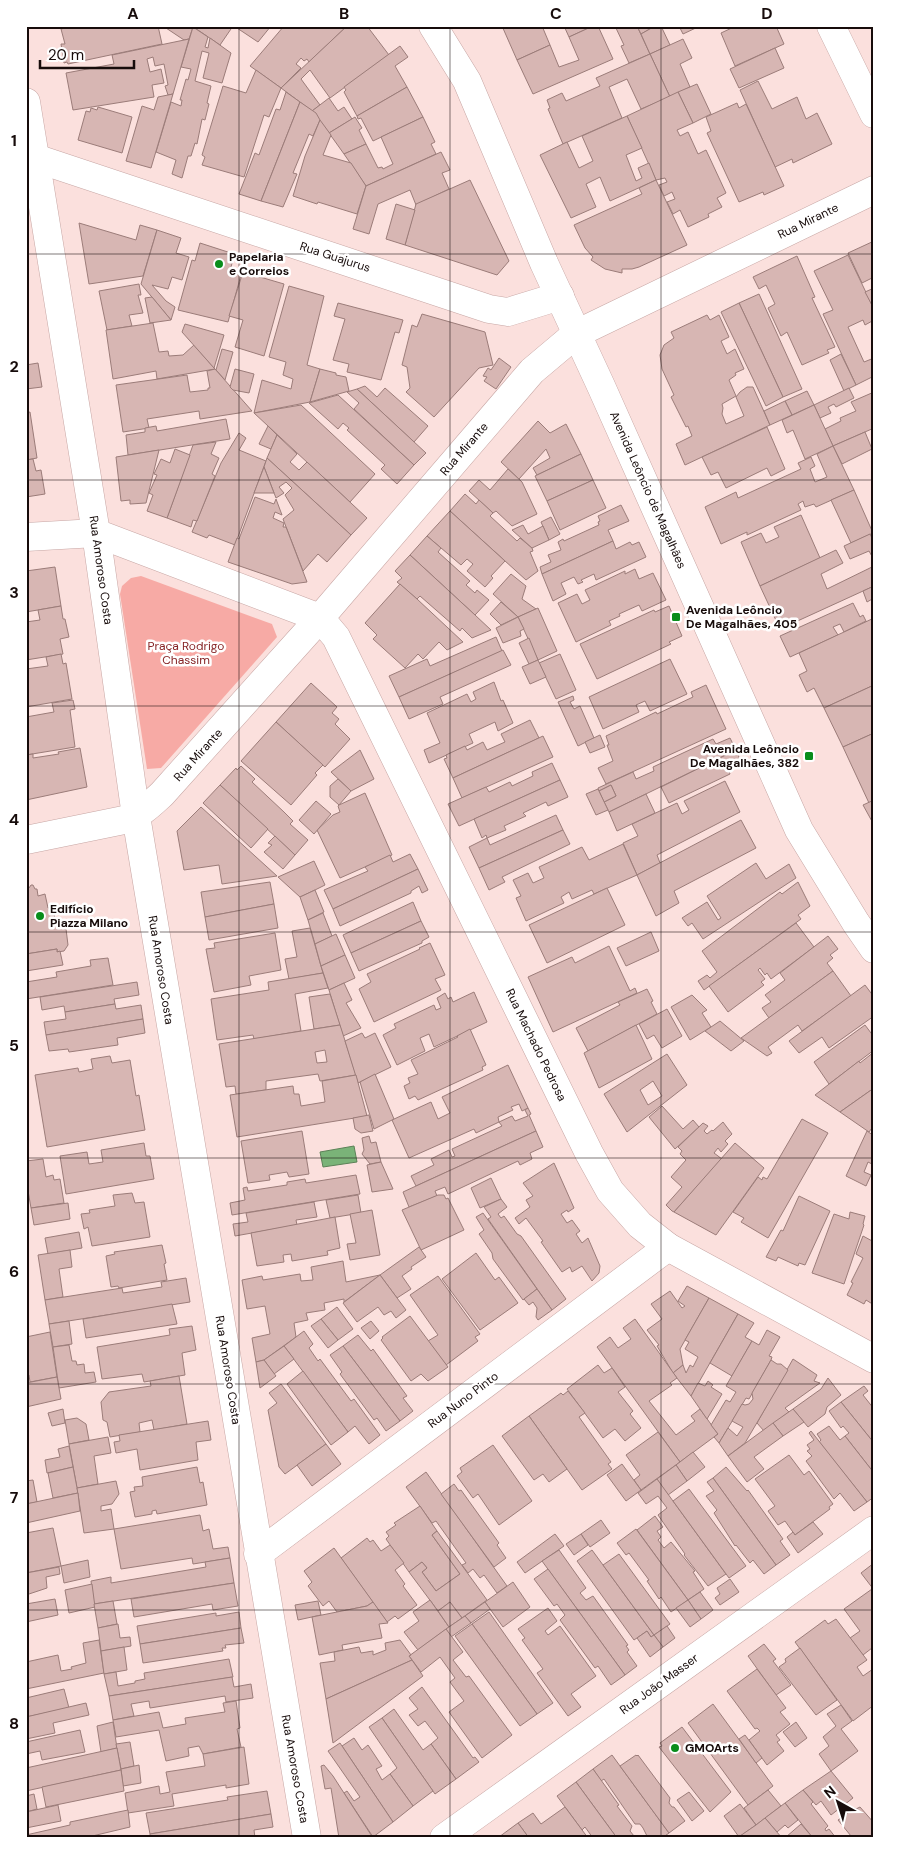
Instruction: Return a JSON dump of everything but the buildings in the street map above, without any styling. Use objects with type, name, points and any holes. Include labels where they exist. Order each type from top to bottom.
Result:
[{"type":"street","name":"Avenida Leôncio de Magalhães","points":[[432,26],[467,81],[544,263],[800,830],[856,923],[874,949]]},
{"type":"street","points":[[831,26],[874,114]]},
{"type":"street","name":"Rua Amoroso Costa","points":[[26,102],[31,156],[96,533],[136,816],[307,1838]]},
{"type":"street","name":"Rua Guajurus","points":[[31,156],[488,309],[508,312],[560,296]]},
{"type":"street","name":"Rua Mirante","points":[[136,816],[148,808],[162,794],[320,618],[532,371],[576,334],[874,190]]},
{"type":"street","points":[[26,537],[96,533],[320,618]]},
{"type":"street","name":"Rua Machado Pedrosa","points":[[320,618],[336,637],[589,1154],[610,1191],[640,1225],[668,1247],[874,1358]]},
{"type":"street","points":[[26,840],[136,816]]},
{"type":"street","name":"Rua Nuno Pinto","points":[[258,1554],[668,1247]]},
{"type":"street","name":"Rua João Masser","points":[[444,1838],[874,1530]]},
{"type":"green space","name":"Praça Rodrigo Chassim","points":[[141,576],[272,624],[277,637],[161,768],[147,769],[120,594],[122,586],[131,578]]},
{"type":"shaded area","points":[[354,1146],[357,1162],[323,1167],[320,1152]]},
{"type":"place","name":"Papelaria e Correios","points":[[219,264]]},
{"type":"place","name":"Avenida Leôncio De Magalhães, 405","points":[[676,617]]},
{"type":"place","name":"Avenida Leôncio De Magalhães, 382","points":[[809,756]]},
{"type":"place","name":"Edifício Piazza Milano","points":[[40,916]]},
{"type":"place","name":"GMOArts","points":[[675,1748]]}]
